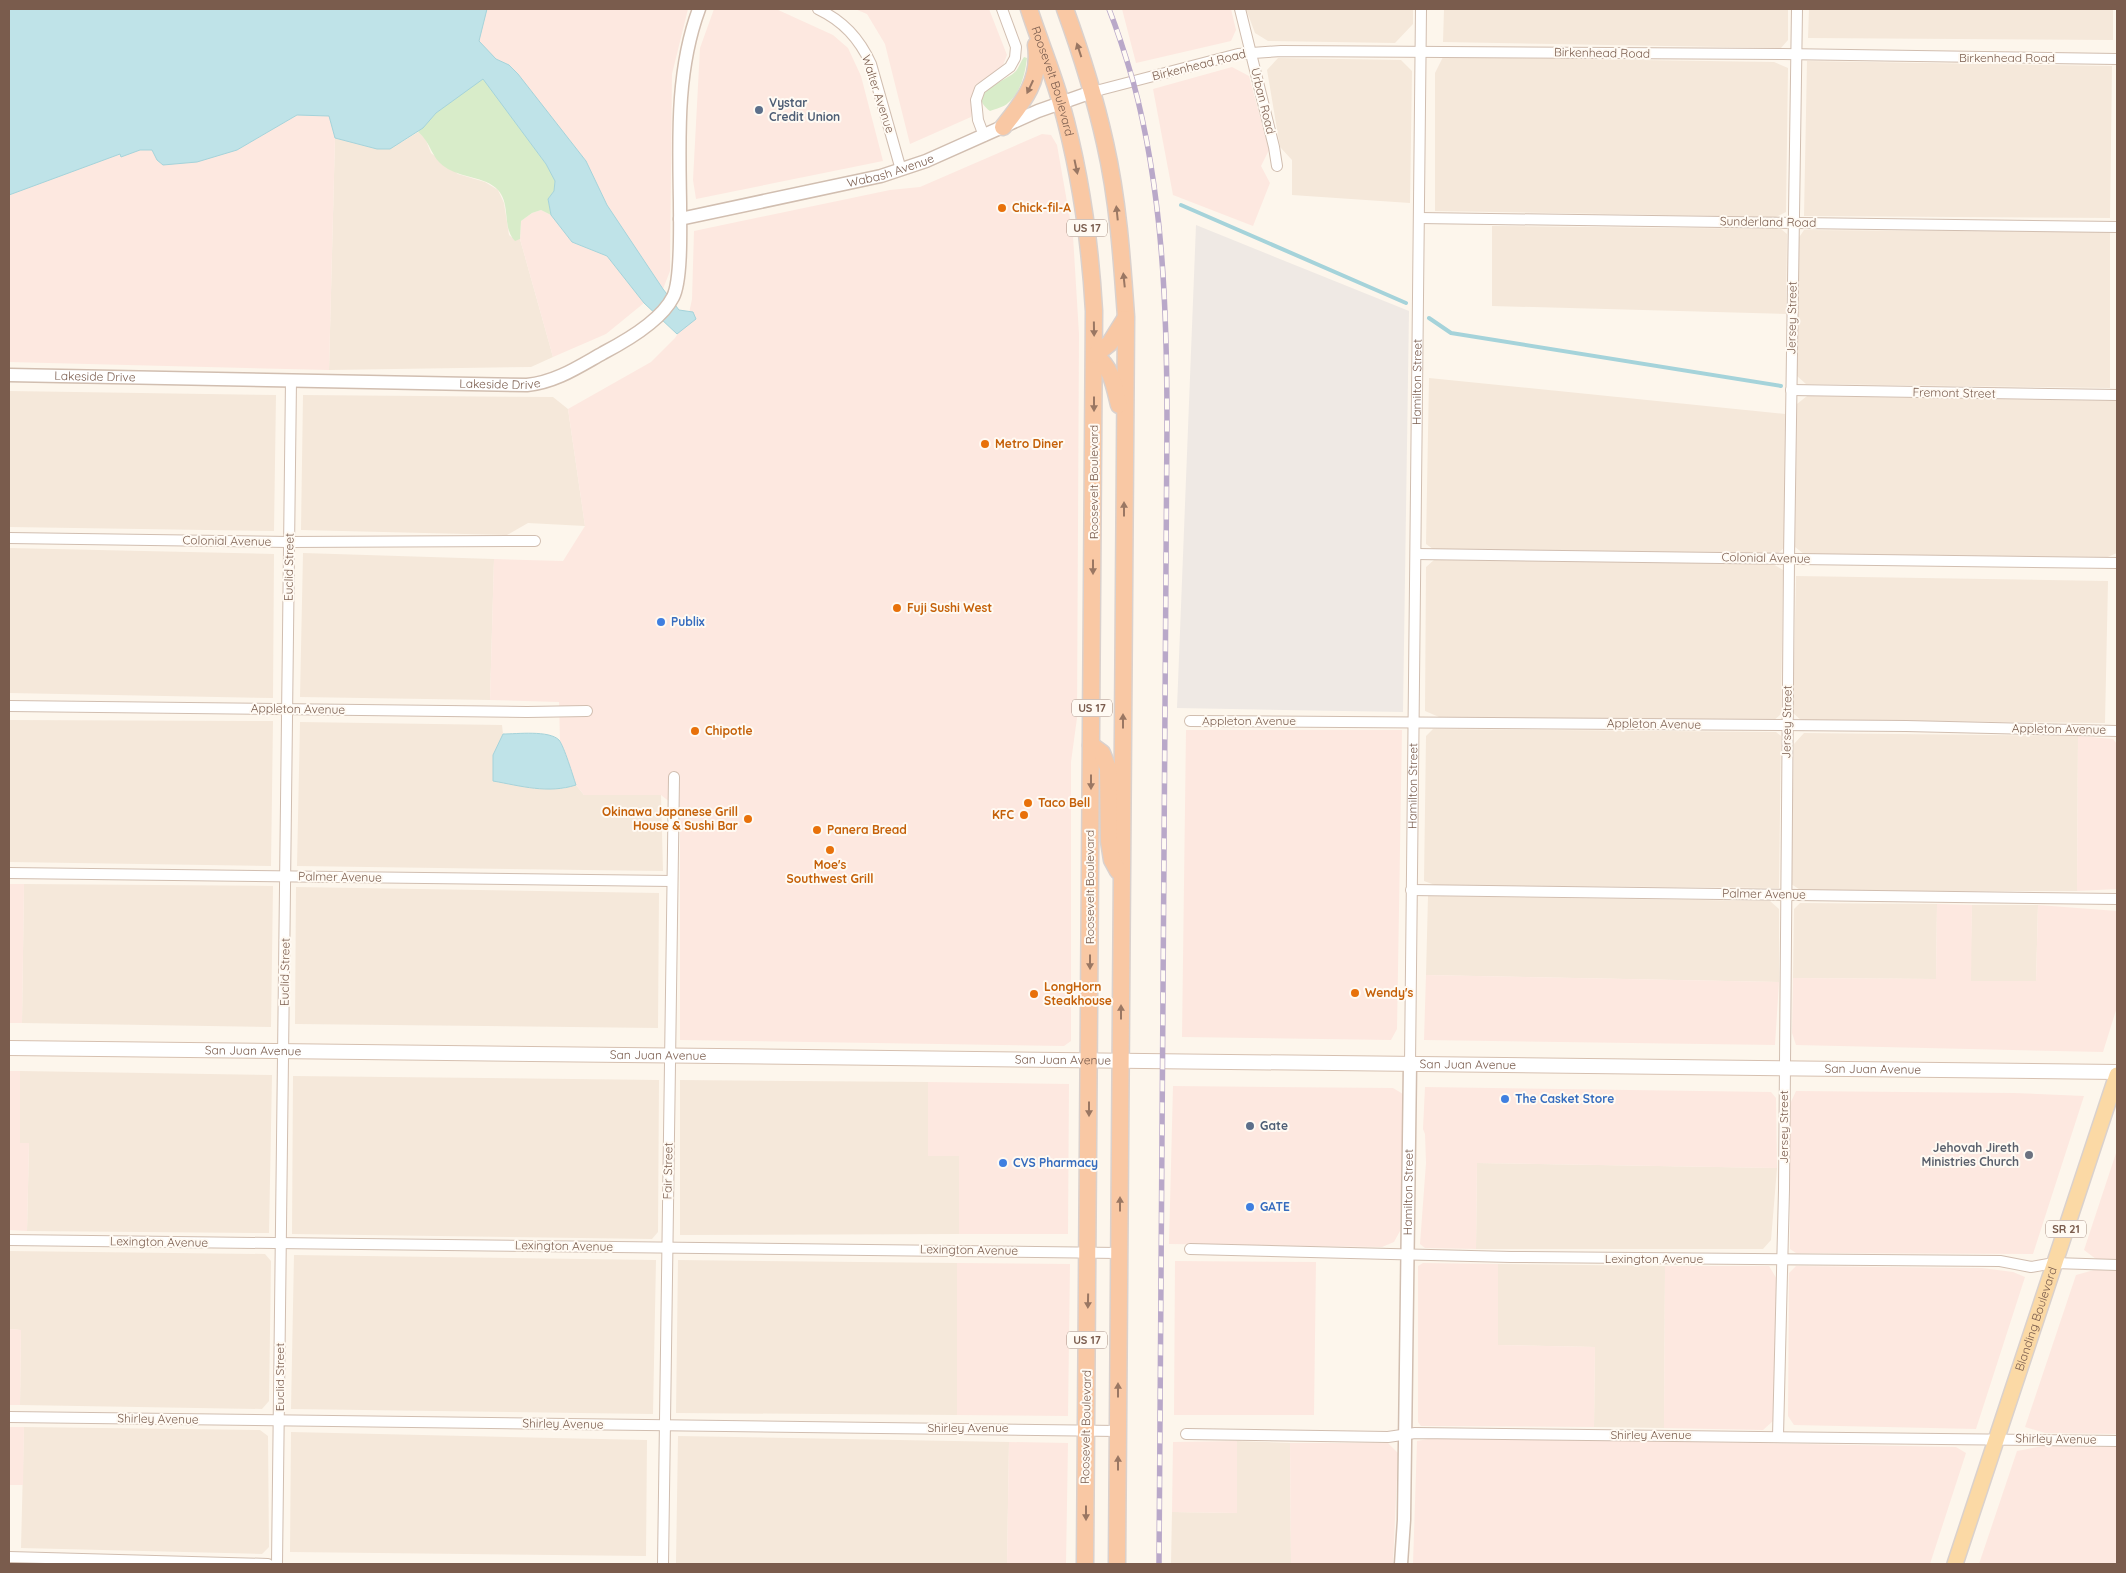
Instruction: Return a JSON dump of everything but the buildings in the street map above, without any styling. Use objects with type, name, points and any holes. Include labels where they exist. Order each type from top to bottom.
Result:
[{"type":"highway","name":"US 17","points":[[1065,9],[1092,92],[1105,143],[1116,207],[1126,317],[1117,1564]]},
{"type":"highway","name":"Roosevelt Boulevard","points":[[1031,16],[1061,103],[1076,165],[1091,265],[1095,355],[1085,1564]]},
{"type":"highway","points":[[1003,127],[1021,104],[1036,72],[1038,57],[1031,16]]},
{"type":"highway","points":[[1125,428],[1111,372],[1104,362],[1095,355],[1119,331],[1126,317]]},
{"type":"highway","points":[[1091,745],[1102,753],[1108,768],[1109,841],[1112,860],[1122,877]]},
{"type":"main road","name":"San Juan Avenue","points":[[9,1048],[1784,1068],[2117,1074]]},
{"type":"main road","name":"Blanding Boulevard","points":[[1955,1564],[2117,1074]]},
{"type":"street","name":"Lakeside Drive","points":[[9,375],[518,385],[543,384],[562,377],[624,341],[657,316],[672,299],[675,292],[679,255],[679,129],[682,84],[685,61],[699,9]]},
{"type":"street","name":"Walter Avenue","points":[[818,9],[844,24],[867,54],[901,170]]},
{"type":"street","points":[[984,136],[978,120],[976,100],[980,89],[1010,67],[1015,58],[1016,47],[1002,9]]},
{"type":"street","name":"Urban Road","points":[[1240,9],[1252,52],[1277,166]]},
{"type":"street","name":"Hamilton Street","points":[[1401,1564],[1406,1435],[1421,9]]},
{"type":"street","name":"Jersey Street","points":[[1778,1436],[1782,1260],[1797,9]]},
{"type":"street","name":"Birkenhead Road","points":[[1092,92],[1238,54],[1281,51],[2117,59]]},
{"type":"street","name":"Wabash Avenue","points":[[680,219],[881,176],[901,170],[1061,103],[1092,92]]},
{"type":"street","name":"Sunderland Road","points":[[1419,218],[2117,227]]},
{"type":"street","name":"Euclid Street","points":[[277,1564],[291,380]]},
{"type":"street","name":"Fremont Street","points":[[1791,390],[2117,395]]},
{"type":"street","name":"Colonial Avenue","points":[[9,538],[289,542],[536,541]]},
{"type":"street","name":"Colonial Avenue","points":[[1416,554],[2117,563]]},
{"type":"street","name":"Appleton Avenue","points":[[9,706],[587,711]]},
{"type":"street","name":"Appleton Avenue","points":[[1190,721],[1906,726],[2117,731]]},
{"type":"street","name":"Fair Street","points":[[663,1564],[674,777]]},
{"type":"street","name":"Palmer Avenue","points":[[9,873],[672,881]]},
{"type":"street","name":"Palmer Avenue","points":[[1411,890],[2117,899]]},
{"type":"street","name":"Lexington Avenue","points":[[9,1240],[1119,1253]]},
{"type":"street","name":"Lexington Avenue","points":[[1190,1250],[1511,1257],[2000,1261],[2032,1267],[2054,1263],[2117,1265]]},
{"type":"street","name":"Shirley Avenue","points":[[9,1417],[664,1426],[1086,1429],[1118,1431]]},
{"type":"street","name":"Shirley Avenue","points":[[1186,1434],[1388,1437],[1406,1435],[1778,1436],[2117,1440]]},
{"type":"street","points":[[9,1557],[268,1564]]},
{"type":"shaded area","points":[[487,9],[688,9],[672,74],[670,271],[663,289],[607,205],[586,161],[518,74],[509,65],[496,59],[479,41]]},
{"type":"shaded area","points":[[714,9],[776,9],[833,35],[848,48],[861,76],[883,161],[696,199],[693,180],[700,48]]},
{"type":"shaded area","points":[[855,9],[989,9],[1007,55],[1002,68],[975,85],[971,117],[910,144],[885,44],[867,14]]},
{"type":"shaded area","points":[[1122,9],[1231,9],[1236,30],[1231,41],[1136,63]]},
{"type":"shaded area","points":[[1246,9],[1413,9],[1413,24],[1395,43],[1268,41],[1255,33]]},
{"type":"shaded area","points":[[1444,9],[1788,9],[1788,40],[1781,48],[1443,42]]},
{"type":"shaded area","points":[[1809,9],[2113,9],[2113,40],[1808,38]]},
{"type":"shaded area","points":[[1443,57],[1774,62],[1788,68],[1786,212],[1776,217],[1435,211],[1435,73]]},
{"type":"shaded area","points":[[1278,58],[1401,60],[1412,71],[1410,203],[1292,195],[1292,160],[1280,147],[1267,70]]},
{"type":"shaded area","points":[[1807,61],[2112,66],[2110,218],[1804,216]]},
{"type":"shaded area","points":[[1232,67],[1249,76],[1269,150],[1261,166],[1270,183],[1253,226],[1173,195],[1153,89]]},
{"type":"shaded area","points":[[297,115],[329,116],[335,138],[329,370],[9,362],[9,195],[120,154],[121,157],[140,150],[152,150],[157,160],[237,150]]},
{"type":"shaded area","points":[[418,132],[425,138],[431,153],[458,174],[485,182],[498,190],[504,203],[509,235],[515,240],[520,239],[553,357],[531,367],[329,370],[335,138],[377,149],[402,142]]},
{"type":"shaded area","points":[[1042,134],[1051,135],[1057,145],[1073,236],[1079,334],[1077,718],[1071,762],[1071,1041],[1064,1046],[680,1040],[680,810],[661,795],[584,795],[576,785],[560,741],[559,702],[490,700],[494,559],[563,561],[585,526],[568,409],[651,362],[675,338],[688,318],[692,299],[694,231],[890,190],[920,187]]},
{"type":"shaded area","points":[[541,210],[551,215],[572,242],[607,256],[644,303],[606,334],[553,357],[520,239],[521,221],[532,213]]},
{"type":"shaded area","points":[[1196,225],[1409,311],[1403,712],[1177,708]]},
{"type":"shaded area","points":[[1492,226],[1781,229],[1787,234],[1786,314],[1492,306]]},
{"type":"shaded area","points":[[1804,230],[2110,232],[2110,388],[1806,384],[1797,376],[1798,239]]},
{"type":"shaded area","points":[[1429,378],[1785,414],[1784,548],[1777,554],[1433,549],[1426,544]]},
{"type":"shaded area","points":[[9,391],[276,395],[274,531],[9,527]]},
{"type":"shaded area","points":[[303,395],[553,397],[568,409],[585,526],[528,523],[507,535],[301,530]]},
{"type":"shaded area","points":[[1807,396],[2116,401],[2117,553],[2108,557],[1804,554],[1795,547],[1797,404]]},
{"type":"shaded area","points":[[9,548],[274,554],[273,698],[9,693]]},
{"type":"shaded area","points":[[303,553],[494,559],[490,700],[300,697]]},
{"type":"shaded area","points":[[1434,560],[1773,564],[1783,570],[1781,714],[1773,721],[1439,717],[1425,711],[1426,567]]},
{"type":"shaded area","points":[[1796,576],[2108,581],[2105,723],[1801,720],[1793,713]]},
{"type":"shaded area","points":[[9,720],[273,721],[271,866],[9,862]]},
{"type":"shaded area","points":[[300,722],[502,725],[503,734],[493,755],[562,789],[576,785],[584,795],[661,795],[663,871],[297,866]]},
{"type":"shaded area","points":[[1433,729],[1776,732],[1781,736],[1779,888],[1435,885],[1424,881],[1426,736]]},
{"type":"shaded area","points":[[1186,730],[1402,730],[1397,1029],[1391,1040],[1182,1037]]},
{"type":"shaded area","points":[[1804,733],[2078,736],[2077,891],[1802,891],[1791,884],[1794,744]]},
{"type":"shaded area","points":[[2078,736],[2113,739],[2117,744],[2117,889],[2077,891]]},
{"type":"shaded area","points":[[9,884],[24,884],[22,1023],[9,1023]]},
{"type":"shaded area","points":[[24,884],[273,886],[271,1027],[22,1023]]},
{"type":"shaded area","points":[[296,887],[659,893],[658,1028],[295,1024]]},
{"type":"shaded area","points":[[1428,896],[1770,901],[1779,909],[1779,982],[1426,975]]},
{"type":"shaded area","points":[[1800,903],[1937,904],[1936,979],[1793,978],[1794,909]]},
{"type":"shaded area","points":[[1937,904],[1972,905],[1971,981],[2036,981],[2038,905],[2117,911],[2117,1007],[2103,1052],[1796,1045],[1792,1033],[1793,978],[1936,979]]},
{"type":"shaded area","points":[[1972,905],[2038,905],[2036,982],[1970,981]]},
{"type":"shaded area","points":[[1426,975],[1779,982],[1775,1045],[1424,1040]]},
{"type":"shaded area","points":[[9,1071],[20,1071],[20,1143],[29,1143],[27,1231],[9,1230]]},
{"type":"shaded area","points":[[20,1071],[272,1075],[269,1233],[27,1231],[29,1144],[20,1144]]},
{"type":"shaded area","points":[[293,1076],[659,1080],[658,1232],[652,1239],[292,1234]]},
{"type":"shaded area","points":[[680,1080],[928,1082],[928,1156],[959,1155],[959,1234],[680,1235]]},
{"type":"shaded area","points":[[928,1082],[1069,1084],[1068,1234],[959,1234],[959,1156],[928,1156]]},
{"type":"shaded area","points":[[1173,1086],[1393,1088],[1403,1094],[1400,1231],[1394,1242],[1382,1247],[1169,1244]]},
{"type":"shaded area","points":[[1425,1087],[1771,1092],[1776,1098],[1777,1168],[1477,1163],[1476,1249],[1425,1248],[1420,1244],[1426,1163],[1425,1134],[1423,1129]]},
{"type":"shaded area","points":[[1796,1091],[2014,1093],[2084,1096],[2033,1254],[1796,1253],[1790,1249],[1790,1104]]},
{"type":"shaded area","points":[[2117,1150],[2117,1259],[2096,1259],[2084,1250]]},
{"type":"shaded area","points":[[1477,1163],[1777,1168],[1771,1240],[1763,1249],[1476,1249]]},
{"type":"shaded area","points":[[9,1251],[265,1254],[271,1261],[269,1401],[262,1409],[20,1405],[21,1330],[9,1329]]},
{"type":"shaded area","points":[[294,1255],[656,1260],[653,1414],[291,1409]]},
{"type":"shaded area","points":[[678,1260],[957,1263],[957,1415],[676,1413]]},
{"type":"shaded area","points":[[1175,1261],[1316,1262],[1314,1415],[1174,1415]]},
{"type":"shaded area","points":[[957,1263],[1070,1264],[1068,1416],[957,1415]]},
{"type":"shaded area","points":[[1423,1263],[1498,1264],[1498,1345],[1595,1347],[1594,1427],[1421,1426],[1418,1422],[1418,1266]]},
{"type":"shaded area","points":[[1498,1264],[1665,1266],[1664,1428],[1594,1427],[1595,1347],[1497,1345]]},
{"type":"shaded area","points":[[1665,1266],[1769,1266],[1778,1281],[1773,1421],[1763,1430],[1664,1428]]},
{"type":"shaded area","points":[[1796,1266],[1982,1268],[2013,1272],[2025,1277],[1976,1429],[1794,1425],[1788,1416],[1789,1273]]},
{"type":"shaded area","points":[[2094,1270],[2117,1271],[2117,1434],[2045,1433],[2025,1427],[2076,1275]]},
{"type":"shaded area","points":[[9,1329],[21,1330],[20,1405],[9,1405]]},
{"type":"shaded area","points":[[9,1427],[24,1427],[23,1485],[9,1485]]},
{"type":"shaded area","points":[[24,1427],[260,1430],[268,1436],[269,1547],[262,1554],[21,1548]]},
{"type":"shaded area","points":[[291,1432],[647,1440],[646,1556],[290,1552]]},
{"type":"shaded area","points":[[678,1436],[1009,1442],[1007,1564],[676,1563]]},
{"type":"shaded area","points":[[1439,1437],[1956,1447],[1966,1453],[1930,1564],[1413,1564],[1417,1441]]},
{"type":"shaded area","points":[[1237,1441],[1290,1443],[1291,1564],[1171,1564],[1172,1512],[1237,1513]]},
{"type":"shaded area","points":[[1237,1441],[1237,1513],[1172,1512],[1173,1442]]},
{"type":"shaded area","points":[[1009,1442],[1068,1443],[1066,1564],[1007,1564]]},
{"type":"shaded area","points":[[1290,1443],[1388,1443],[1398,1453],[1393,1564],[1291,1564]]},
{"type":"shaded area","points":[[2043,1446],[2117,1447],[2117,1564],[1979,1564],[2017,1451]]},
{"type":"green space","points":[[1024,57],[1027,58],[1025,70],[1016,94],[1002,107],[990,111],[983,104],[982,98],[984,93],[1016,71]]},
{"type":"green space","points":[[483,78],[546,164],[555,181],[554,191],[548,199],[551,215],[541,210],[532,213],[521,221],[520,239],[515,241],[509,230],[504,202],[498,190],[493,185],[451,171],[445,167],[440,163],[426,140],[418,132],[436,113]]},
{"type":"water","points":[[9,9],[487,9],[479,41],[496,59],[509,65],[518,74],[586,161],[607,205],[663,289],[679,310],[693,312],[696,319],[677,334],[644,303],[607,256],[572,242],[551,215],[548,199],[554,191],[555,181],[546,164],[483,79],[436,113],[423,128],[390,149],[377,149],[335,138],[329,116],[297,115],[237,150],[197,162],[163,165],[157,160],[152,150],[140,150],[121,157],[120,154],[9,195]]},
{"type":"water","points":[[503,734],[541,734],[559,740],[576,785],[566,788],[545,789],[493,781],[493,755]]},
{"type":"waterway","points":[[1181,205],[1406,303]]},
{"type":"waterway","points":[[1429,318],[1451,333],[1781,386]]},
{"type":"railway","points":[[1109,9],[1133,81],[1151,165],[1161,251],[1166,337],[1159,1564]]},
{"type":"place","name":"Vystar Credit Union","points":[[759,110]]},
{"type":"place","name":"Chick-fil-A","points":[[1002,208]]},
{"type":"place","name":"Metro Diner","points":[[985,444]]},
{"type":"place","name":"Fuji Sushi West","points":[[897,608]]},
{"type":"place","name":"Publix","points":[[661,622]]},
{"type":"place","name":"Chipotle","points":[[695,731]]},
{"type":"place","name":"Taco Bell","points":[[1028,803]]},
{"type":"place","name":"KFC","points":[[1024,815]]},
{"type":"place","name":"Okinawa Japanese Grill House & Sushi Bar","points":[[748,819]]},
{"type":"place","name":"Panera Bread","points":[[817,830]]},
{"type":"place","name":"Moe's Southwest Grill","points":[[830,850]]},
{"type":"place","name":"Wendy's","points":[[1355,993]]},
{"type":"place","name":"LongHorn Steakhouse","points":[[1034,994]]},
{"type":"place","name":"The Casket Store","points":[[1505,1099]]},
{"type":"place","name":"Gate","points":[[1250,1126]]},
{"type":"place","name":"Jehovah Jireth Ministries Church","points":[[2029,1155]]},
{"type":"place","name":"CVS Pharmacy","points":[[1003,1163]]},
{"type":"place","name":"GATE","points":[[1250,1207]]}]
